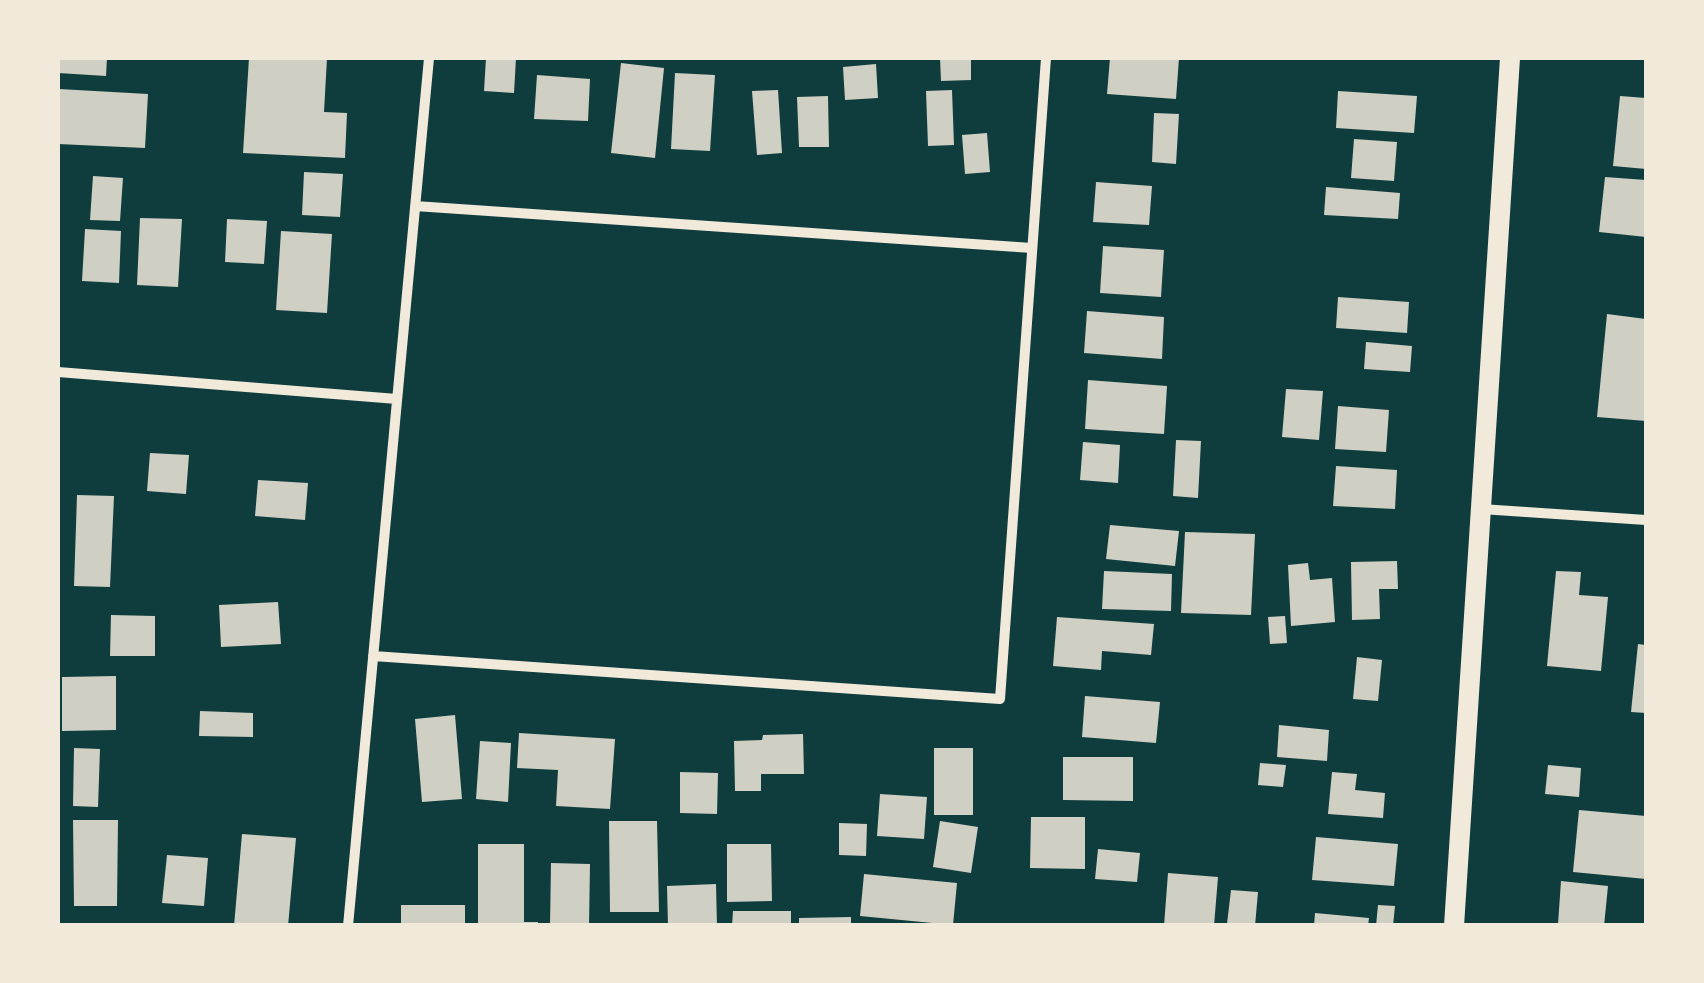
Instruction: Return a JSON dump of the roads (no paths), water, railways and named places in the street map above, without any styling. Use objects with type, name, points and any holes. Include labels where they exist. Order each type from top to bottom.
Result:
[{"type":"main road","points":[[1454,926],[1510,58]]},
{"type":"street","points":[[348,926],[429,58]]},
{"type":"street","points":[[373,656],[1000,699],[1046,58]]},
{"type":"street","points":[[415,206],[1032,248]]},
{"type":"street","points":[[58,372],[397,399]]},
{"type":"street","points":[[1481,509],[1646,520]]}]
